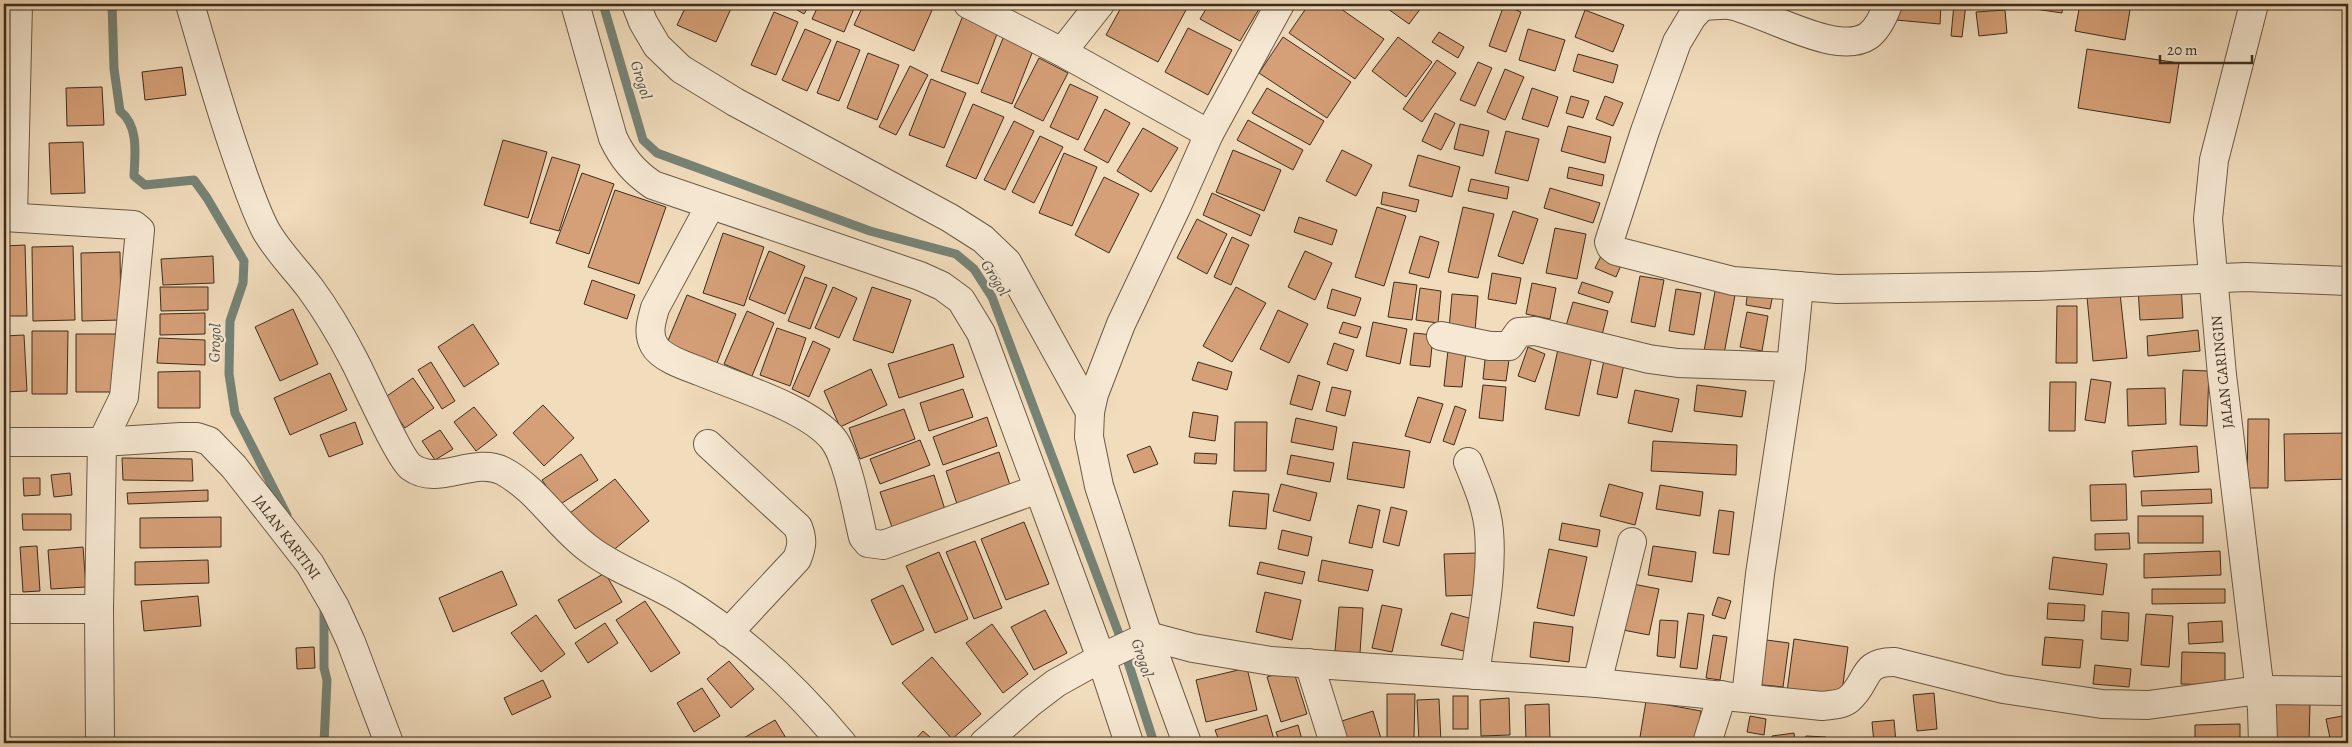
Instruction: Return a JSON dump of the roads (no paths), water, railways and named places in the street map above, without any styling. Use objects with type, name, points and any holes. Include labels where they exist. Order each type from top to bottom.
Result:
[{"type":"street","points":[[18,4],[8,217],[134,225],[140,230],[124,397],[102,442],[100,743]]},
{"type":"street","points":[[190,4],[225,124],[266,230],[332,320],[368,385],[400,451],[410,466],[423,472],[435,473],[482,465],[494,466],[520,481],[573,536],[591,550],[679,598],[728,633],[815,712],[842,743]]},
{"type":"street","points":[[575,4],[605,113],[621,155],[633,171],[653,185],[710,206],[920,276],[942,286],[961,300],[981,333],[1038,489],[1103,656],[1129,743]]},
{"type":"street","points":[[636,4],[643,22],[657,46],[681,69],[735,102],[984,239],[1007,262],[1090,412]]},
{"type":"street","points":[[968,4],[1062,52],[1209,134]]},
{"type":"street","points":[[1062,52],[1100,4]]},
{"type":"street","points":[[1187,743],[1146,637],[1099,486],[1089,437],[1090,412],[1094,394],[1120,324],[1177,206],[1209,134],[1280,4]]},
{"type":"street","points":[[1888,4],[1874,30],[1867,37],[1852,42],[1832,41],[1729,5],[1704,5],[1692,17],[1677,42],[1612,232],[1609,242],[1611,247],[1616,251],[1672,267],[1733,281],[1864,290],[1947,289],[2213,278],[2294,278],[2348,281]]},
{"type":"street","name":"JALAN CARINGIN","points":[[2254,4],[2214,160],[2208,219],[2222,375],[2262,709],[2263,743]]},
{"type":"street","points":[[710,206],[655,308],[650,325],[651,338],[657,350],[682,365],[783,406],[811,420],[833,439],[845,465],[863,537],[868,543],[883,545],[894,542],[1038,489]]},
{"type":"street","points":[[1707,743],[1734,696],[1760,574],[1791,368],[1799,286]]},
{"type":"street","points":[[1441,336],[1490,346],[1509,346],[1519,332],[1535,331],[1649,359],[1678,363],[1791,368]]},
{"type":"street","name":"JALAN KARTINI","points":[[4,442],[102,442],[197,437],[209,441],[234,467],[310,564],[335,607],[351,642],[389,743]]},
{"type":"street","points":[[708,444],[798,528],[802,537],[802,546],[797,559],[728,633]]},
{"type":"street","points":[[1468,462],[1482,498],[1489,530],[1490,564],[1474,675]]},
{"type":"street","points":[[1597,683],[1632,542]]},
{"type":"street","points":[[4,609],[100,609]]},
{"type":"street","points":[[984,743],[1056,683],[1103,656],[1146,637],[1255,659],[1597,683],[1822,706],[1834,705],[1849,699],[1869,670],[1875,664],[1883,662],[1904,664],[2002,689],[2102,704],[2148,705],[2259,690],[2348,691]]},
{"type":"street","points":[[1309,662],[1334,743]]},
{"type":"waterway","name":"Grogol","points":[[112,4],[114,69],[120,111],[126,117],[133,132],[135,150],[134,176],[145,185],[194,180],[207,198],[244,261],[243,283],[230,321],[229,374],[235,413],[287,515]]},
{"type":"waterway","name":"Grogol","points":[[603,4],[643,140],[657,153],[870,231],[956,254],[974,269],[992,297],[1119,634],[1154,743]]},
{"type":"waterway","name":"Grogol","points":[[324,608],[324,668],[327,680],[324,743]]}]
